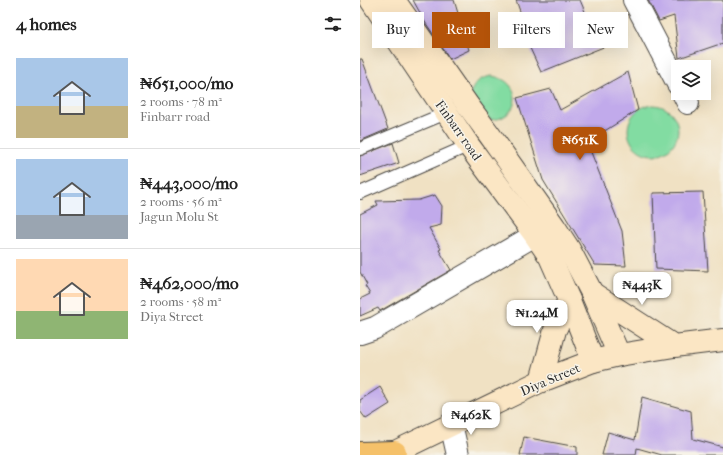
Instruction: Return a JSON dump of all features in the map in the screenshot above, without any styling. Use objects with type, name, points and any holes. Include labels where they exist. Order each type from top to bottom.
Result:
[{"type":"highway","points":[[360,453],[392,453]]},
{"type":"main road","name":"Finbarr road","points":[[375,3],[467,104],[554,226],[559,253]]},
{"type":"main road","name":"Finbarr road","points":[[375,3],[446,113],[535,236],[559,253]]},
{"type":"main road","points":[[559,253],[592,293],[619,355]]},
{"type":"main road","points":[[559,253],[569,300],[593,361]]},
{"type":"main road","points":[[592,293],[674,346]]},
{"type":"main road","points":[[541,381],[555,330],[569,300]]},
{"type":"main road","name":"Diya Street","points":[[392,453],[541,381],[593,361],[674,346],[723,340]]},
{"type":"street","points":[[634,0],[671,71]]},
{"type":"street","points":[[360,333],[375,328],[535,236]]},
{"type":"street","points":[[451,424],[458,455]]},
{"type":"lane","points":[[360,149],[467,104]]},
{"type":"lane","points":[[360,194],[469,146],[489,134]]},
{"type":"green space","points":[[491,76],[502,79],[509,84],[514,91],[515,99],[513,107],[508,113],[501,118],[490,120],[470,94],[478,82],[483,78]]},
{"type":"green space","points":[[648,105],[658,105],[671,112],[678,125],[678,135],[671,148],[658,155],[648,155],[639,151],[632,144],[628,135],[628,125],[632,116],[639,109]]},
{"type":"building","points":[[413,0],[454,0],[458,12],[432,12],[432,32],[424,20],[424,12],[420,12]]},
{"type":"building","points":[[516,0],[580,0],[585,12],[573,12],[573,48],[601,48],[541,72],[530,48],[565,48],[565,12],[520,12]]},
{"type":"building","points":[[648,0],[723,0],[723,43],[679,58],[674,16],[659,21]]},
{"type":"building","points":[[443,48],[468,48],[469,50],[450,59]]},
{"type":"building","points":[[360,59],[362,59],[388,129],[360,141]]},
{"type":"building","points":[[628,72],[638,110],[587,142],[622,231],[626,266],[595,265],[543,180],[517,98],[551,89],[560,110]]},
{"type":"building","points":[[393,143],[399,163],[360,176],[360,156]]},
{"type":"building","points":[[703,192],[708,271],[656,269],[653,193]]},
{"type":"building","points":[[435,195],[442,206],[441,225],[429,228],[441,249],[439,250],[451,270],[380,311],[378,308],[360,316],[360,299],[370,294],[365,286],[367,285],[360,272],[360,214],[378,205],[376,201],[419,200]]},
{"type":"building","points":[[380,387],[390,404],[366,419],[360,411],[360,400]]},
{"type":"building","points":[[642,397],[691,411],[693,439],[723,447],[723,455],[662,455],[637,448],[636,455],[602,455],[608,432],[635,440]]},
{"type":"building","points":[[524,437],[577,447],[577,455],[520,455]]}]
